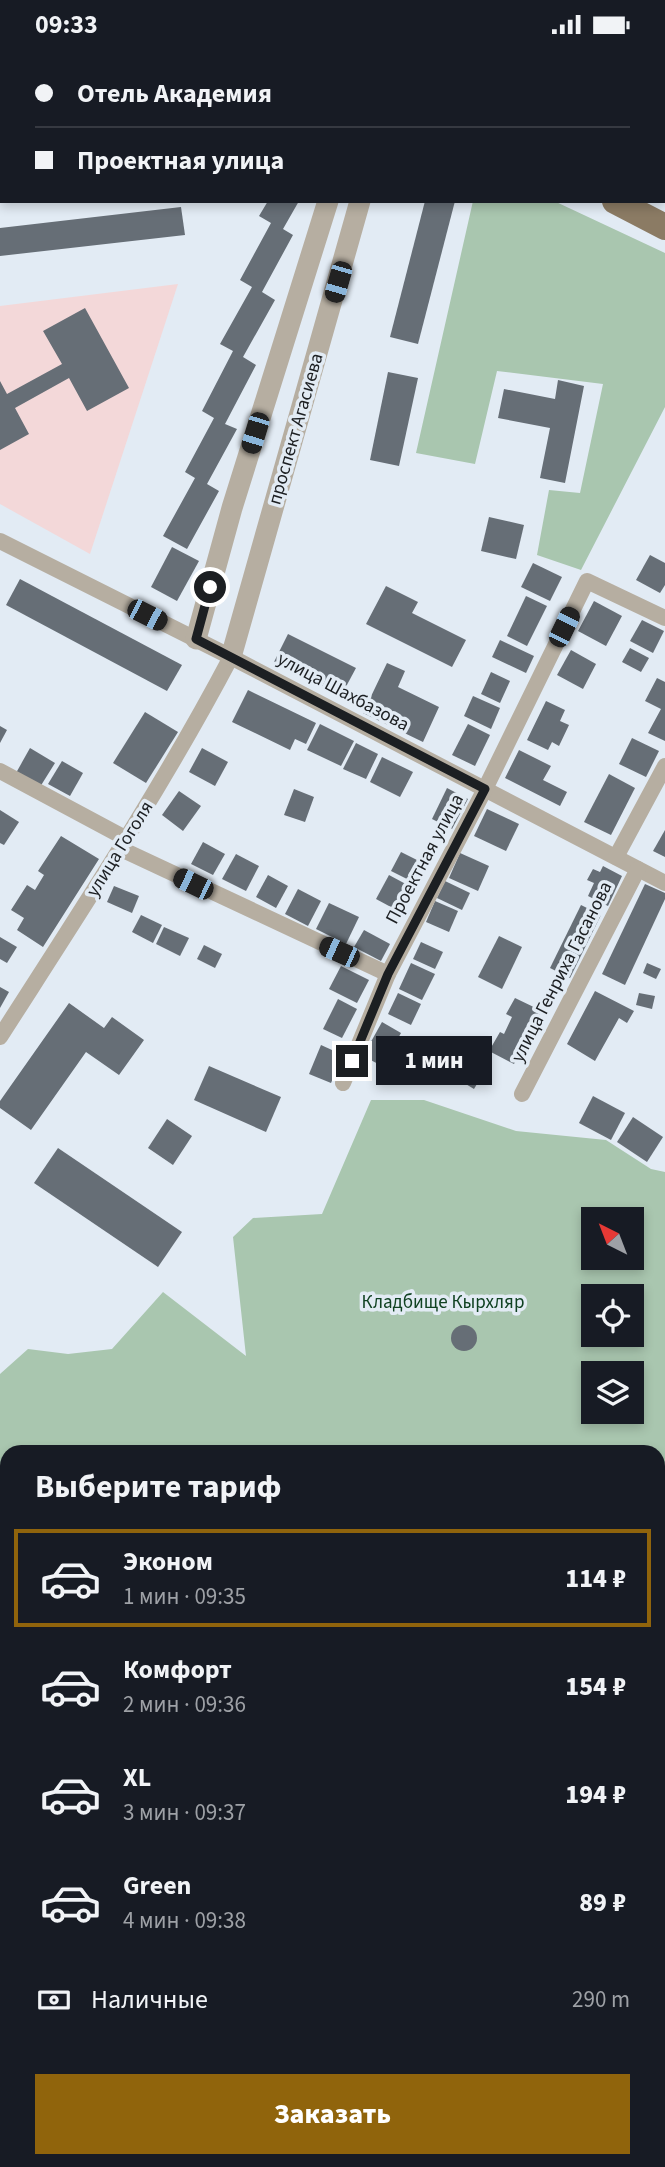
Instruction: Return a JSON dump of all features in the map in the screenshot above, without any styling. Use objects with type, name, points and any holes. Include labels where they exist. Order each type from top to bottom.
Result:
[{"type":"main road","points":[[619,203],[665,225]]},
{"type":"main road","points":[[640,203],[651,217],[665,225]]},
{"type":"street","points":[[196,639],[232,508],[327,203]]},
{"type":"street","name":"проспект Агасиева","points":[[231,657],[359,203]]},
{"type":"street","name":"улица Шахбазова","points":[[0,541],[196,639],[665,883]]},
{"type":"street","name":"Проектная улица","points":[[343,1083],[388,974],[485,789],[587,581],[665,618]]},
{"type":"street","name":"улица Гоголя","points":[[0,1037],[124,844],[195,726],[231,657]]},
{"type":"street","name":"улица Генриха Гасанова","points":[[616,857],[665,766]]},
{"type":"street","points":[[0,771],[124,844],[265,919],[388,974]]},
{"type":"street","name":"улица Генриха Гасанова","points":[[522,1094],[638,869]]},
{"type":"shaded area","points":[[178,284],[90,554],[0,504],[0,306]]},
{"type":"green space","points":[[473,203],[558,203],[665,253],[665,407],[581,570],[537,555],[549,490],[580,493],[603,384],[497,371],[475,464],[416,453]]},
{"type":"green space","name":"Кладбище Кырхляр","points":[[371,1100],[424,1100],[516,1131],[606,1140],[651,1169],[665,1172],[665,1445],[0,1445],[0,1374],[28,1349],[68,1354],[112,1349],[163,1292],[246,1356],[233,1237],[253,1218],[322,1214]]},
{"type":"building","points":[[267,203],[298,203],[283,229],[293,235],[262,292],[275,300],[243,357],[256,365],[225,424],[237,429],[207,484],[219,491],[187,549],[163,536],[195,478],[185,472],[214,418],[202,411],[233,351],[220,344],[252,287],[240,280],[271,223],[259,216]]},
{"type":"building","points":[[424,203],[454,203],[418,344],[390,337]]},
{"type":"building","points":[[181,207],[185,235],[0,256],[0,228]]},
{"type":"building","points":[[85,308],[129,388],[87,411],[69,378],[15,408],[29,434],[0,450],[0,381],[7,394],[62,364],[43,331]]},
{"type":"building","points":[[388,372],[418,378],[399,466],[370,460]]},
{"type":"building","points":[[558,380],[584,386],[565,483],[540,478],[550,428],[498,418],[504,389],[555,399]]},
{"type":"building","points":[[489,517],[524,525],[516,559],[481,551]]},
{"type":"building","points":[[172,547],[199,561],[177,601],[151,587]]},
{"type":"building","points":[[650,555],[665,563],[665,585],[660,593],[636,580]]},
{"type":"building","points":[[533,563],[562,577],[550,601],[521,587]]},
{"type":"building","points":[[20,579],[182,665],[167,691],[6,605]]},
{"type":"building","points":[[386,586],[418,602],[412,613],[466,640],[452,667],[366,624]]},
{"type":"building","points":[[526,596],[547,606],[527,646],[507,636]]},
{"type":"building","points":[[594,601],[622,616],[606,646],[578,631]]},
{"type":"building","points":[[642,620],[664,631],[653,653],[630,641]]},
{"type":"building","points":[[288,634],[356,668],[341,696],[274,662]]},
{"type":"building","points":[[500,640],[534,656],[526,673],[492,657]]},
{"type":"building","points":[[630,648],[649,658],[641,672],[622,662]]},
{"type":"building","points":[[571,650],[596,664],[583,689],[557,675]]},
{"type":"building","points":[[387,663],[405,671],[398,687],[439,707],[423,742],[363,713]]},
{"type":"building","points":[[491,672],[510,681],[500,703],[481,694]]},
{"type":"building","points":[[657,678],[665,682],[665,741],[648,733],[661,709],[645,701]]},
{"type":"building","points":[[248,690],[316,723],[306,744],[295,739],[290,750],[232,722]]},
{"type":"building","points":[[473,696],[500,708],[491,729],[464,716]]},
{"type":"building","points":[[546,701],[565,710],[560,721],[569,725],[559,746],[552,742],[548,750],[527,740]]},
{"type":"building","points":[[145,712],[178,732],[146,783],[113,763]]},
{"type":"building","points":[[320,724],[354,741],[341,766],[307,750]]},
{"type":"building","points":[[468,724],[490,735],[475,766],[452,755]]},
{"type":"building","points":[[0,726],[7,730],[0,743]]},
{"type":"building","points":[[632,738],[659,751],[646,777],[619,764]]},
{"type":"building","points":[[356,743],[378,754],[366,779],[343,769]]},
{"type":"building","points":[[30,748],[55,763],[40,787],[16,773]]},
{"type":"building","points":[[202,748],[228,762],[215,786],[189,772]]},
{"type":"building","points":[[519,750],[551,766],[543,780],[567,792],[560,806],[505,778]]},
{"type":"building","points":[[382,757],[413,772],[400,797],[370,782]]},
{"type":"building","points":[[62,761],[83,773],[70,796],[48,784]]},
{"type":"building","points":[[609,774],[635,788],[611,835],[584,822]]},
{"type":"building","points":[[447,788],[468,799],[452,829],[432,819]]},
{"type":"building","points":[[294,789],[314,797],[305,822],[284,815]]},
{"type":"building","points":[[179,791],[201,806],[183,831],[162,815]]},
{"type":"building","points":[[487,809],[519,824],[506,851],[474,836]]},
{"type":"building","points":[[0,810],[19,822],[4,845],[0,843]]},
{"type":"building","points":[[665,830],[665,857],[653,851]]},
{"type":"building","points":[[61,836],[99,859],[43,947],[17,930],[24,918],[11,910],[27,885],[35,890],[44,875],[38,871]]},
{"type":"building","points":[[203,842],[225,854],[213,875],[191,864]]},
{"type":"building","points":[[401,852],[427,865],[417,884],[391,871]]},
{"type":"building","points":[[460,853],[489,866],[478,891],[449,878]]},
{"type":"building","points":[[236,854],[259,866],[246,891],[222,879]]},
{"type":"building","points":[[603,866],[622,876],[608,906],[588,896],[594,883],[587,880],[593,869],[600,872]]},
{"type":"building","points":[[268,875],[288,886],[276,908],[256,897]]},
{"type":"building","points":[[389,875],[415,889],[402,913],[376,899]]},
{"type":"building","points":[[445,881],[470,893],[462,910],[437,898]]},
{"type":"building","points":[[645,884],[665,893],[665,899],[625,985],[602,974]]},
{"type":"building","points":[[114,886],[139,896],[132,913],[107,902]]},
{"type":"building","points":[[298,889],[321,901],[308,926],[285,914]]},
{"type":"building","points":[[435,901],[458,911],[449,932],[426,922]]},
{"type":"building","points":[[329,903],[359,917],[346,944],[316,929]]},
{"type":"building","points":[[581,905],[601,915],[570,978],[550,968]]},
{"type":"building","points":[[141,915],[162,925],[153,943],[132,932]]},
{"type":"building","points":[[164,927],[189,938],[180,956],[156,944]]},
{"type":"building","points":[[364,930],[390,944],[381,961],[354,947]]},
{"type":"building","points":[[499,936],[522,947],[502,989],[478,977]]},
{"type":"building","points":[[0,937],[17,947],[7,963],[0,959]]},
{"type":"building","points":[[421,942],[443,952],[435,969],[413,959]]},
{"type":"building","points":[[204,945],[222,954],[215,968],[197,959]]},
{"type":"building","points":[[411,963],[435,974],[422,1000],[399,989]]},
{"type":"building","points":[[647,963],[661,969],[656,979],[643,973]]},
{"type":"building","points":[[341,966],[369,980],[357,1003],[329,989]]},
{"type":"building","points":[[0,987],[9,992],[0,1008]]},
{"type":"building","points":[[595,991],[634,1011],[627,1023],[619,1018],[595,1061],[567,1044]]},
{"type":"building","points":[[398,993],[421,1004],[411,1025],[388,1014]]},
{"type":"building","points":[[639,993],[655,996],[652,1009],[636,1005]]},
{"type":"building","points":[[515,998],[542,1011],[514,1064],[489,1051],[500,1032],[504,1034],[512,1017],[506,1014]]},
{"type":"building","points":[[338,999],[357,1009],[342,1038],[323,1029]]},
{"type":"building","points":[[69,1003],[104,1028],[112,1017],[144,1040],[119,1075],[86,1052],[31,1130],[0,1108],[0,1101]]},
{"type":"building","points":[[382,1022],[401,1033],[382,1066],[363,1056]]},
{"type":"building","points":[[321,1045],[343,1055],[331,1083],[309,1074]]},
{"type":"building","points":[[462,1046],[490,1062],[474,1089],[446,1072]]},
{"type":"building","points":[[209,1066],[281,1097],[266,1132],[194,1100]]},
{"type":"building","points":[[593,1096],[625,1113],[611,1140],[579,1123]]},
{"type":"building","points":[[633,1117],[663,1137],[647,1162],[617,1142]]},
{"type":"building","points":[[167,1119],[192,1136],[173,1165],[148,1148]]},
{"type":"building","points":[[58,1148],[182,1232],[158,1267],[34,1183]]},
{"type":"building","points":[[464,1325],[473,1329],[477,1338],[473,1347],[464,1351],[455,1347],[451,1338],[455,1329]]},
{"type":"route","points":[[210,587],[196,639],[485,789],[388,974],[352,1061]]}]
